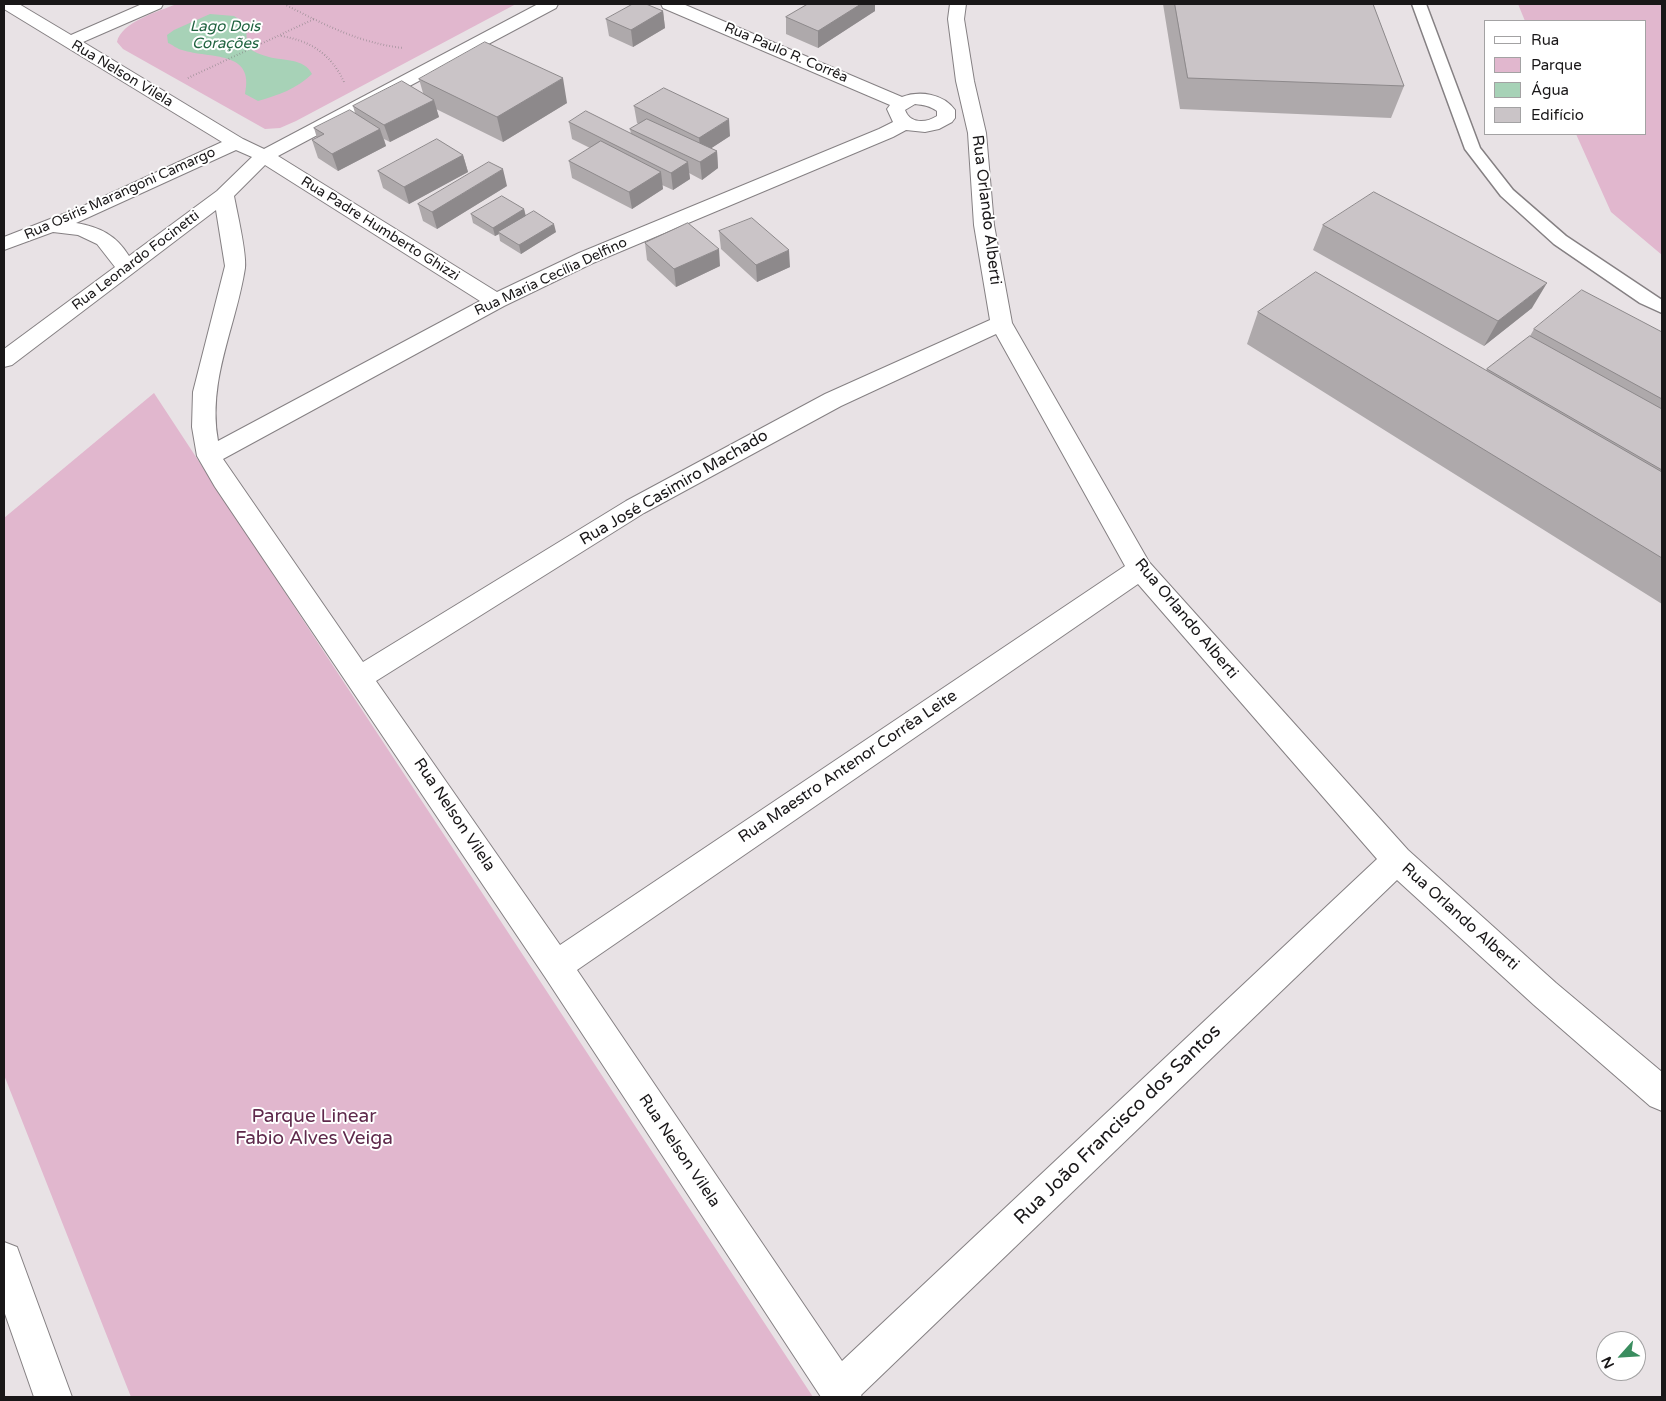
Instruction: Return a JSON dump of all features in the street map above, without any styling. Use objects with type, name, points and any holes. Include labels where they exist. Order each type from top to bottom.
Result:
[{"type":"street","name":"Rua Nelson Vilela","points":[[8,4],[236,143],[264,156]]},
{"type":"street","points":[[68,42],[155,4]]},
{"type":"street","name":"Rua Leonardo Focinetti","points":[[4,360],[224,195],[264,156],[550,4]]},
{"type":"street","name":"Rua Paulo R. Corrêa","points":[[669,4],[903,113]]},
{"type":"street","name":"Rua Orlando Alberti","points":[[958,4],[956,19],[962,61],[977,133],[984,225],[1001,323],[1082,470],[1140,569],[1397,860],[1545,994],[1662,1094]]},
{"type":"street","points":[[914,99],[928,99],[939,103],[946,110],[946,118],[939,123],[928,126],[915,126],[903,113],[914,99]]},
{"type":"street","name":"Rua Maria Cecília Delfino","points":[[209,456],[496,301],[586,258],[886,133],[903,113]]},
{"type":"street","points":[[946,118],[977,133]]},
{"type":"street","name":"Rua Osíris Marangoni Camargo","points":[[4,244],[52,226],[236,143]]},
{"type":"street","name":"Rua Padre Humberto Ghizzi","points":[[264,156],[496,301]]},
{"type":"street","name":"Rua Nelson Vilela","points":[[224,195],[235,266],[204,392],[204,427],[209,456],[224,481],[556,966],[840,1394]]},
{"type":"street","points":[[52,226],[85,229],[99,235],[111,244],[126,268]]},
{"type":"street","name":"Rua José Casimiro Machado","points":[[360,678],[635,507],[833,400],[1001,323]]},
{"type":"street","name":"Rua Maestro Antenor Corrêa Leite","points":[[556,966],[1140,569]]},
{"type":"street","name":"Rua João Francisco dos Santos","points":[[840,1394],[1397,860]]},
{"type":"street","points":[[4,1260],[53,1397]]},
{"type":"lane","points":[[1419,4],[1473,149],[1507,194],[1560,240],[1646,299],[1662,307]]},
{"type":"path","points":[[284,4],[360,40],[388,47],[406,48]]},
{"type":"path","points":[[224,62],[314,19]]},
{"type":"path","points":[[281,36],[300,38],[321,50],[334,62],[347,90]]},
{"type":"path","points":[[183,80],[191,84]]},
{"type":"green space","points":[[177,4],[516,4],[296,121],[280,128],[265,129],[123,49],[117,42],[120,35],[133,23]]},
{"type":"green space","points":[[1518,4],[1662,4],[1662,255],[1611,212],[1576,135],[1646,135],[1646,20],[1525,20]]},
{"type":"green space","name":"Parque Linear Fabio Alves Veiga","points":[[154,393],[813,1397],[131,1397],[4,1075],[4,518]]},
{"type":"water","name":"Lago Dois Corações","points":[[210,14],[234,16],[246,24],[247,47],[266,56],[304,65],[312,74],[293,88],[266,99],[258,101],[245,94],[246,80],[243,70],[237,63],[217,56],[193,53],[168,43],[167,35],[174,30]]},
{"type":"building","points":[[633,4],[646,4],[663,11],[631,30],[606,19]]},
{"type":"building","points":[[808,4],[861,4],[818,31],[786,17]]},
{"type":"building","points":[[1175,4],[1373,4],[1404,86],[1188,78]]},
{"type":"building","points":[[485,42],[563,78],[497,117],[419,79]]},
{"type":"building","points":[[402,81],[434,100],[384,125],[353,106]]},
{"type":"building","points":[[664,88],[729,119],[699,138],[634,106]]},
{"type":"building","points":[[350,110],[380,129],[332,154],[312,140],[324,134],[314,128]]},
{"type":"building","points":[[586,111],[688,162],[671,173],[569,122]]},
{"type":"building","points":[[647,119],[717,151],[700,162],[630,129]]},
{"type":"building","points":[[437,139],[463,155],[404,187],[378,171]]},
{"type":"building","points":[[601,141],[661,172],[629,192],[569,161]]},
{"type":"building","points":[[489,162],[503,169],[432,212],[418,204]]},
{"type":"building","points":[[1374,192],[1547,283],[1498,321],[1323,225]]},
{"type":"building","points":[[502,196],[524,209],[493,228],[471,214]]},
{"type":"building","points":[[534,211],[554,224],[519,245],[498,232]]},
{"type":"building","points":[[752,218],[789,250],[756,265],[719,231]]},
{"type":"building","points":[[688,223],[719,249],[674,269],[645,243]]},
{"type":"building","points":[[1316,272],[1662,472],[1662,558],[1258,312]]},
{"type":"building","points":[[1582,290],[1662,332],[1662,399],[1534,329]]},
{"type":"building","points":[[1530,336],[1662,409],[1662,470],[1487,369]]}]
